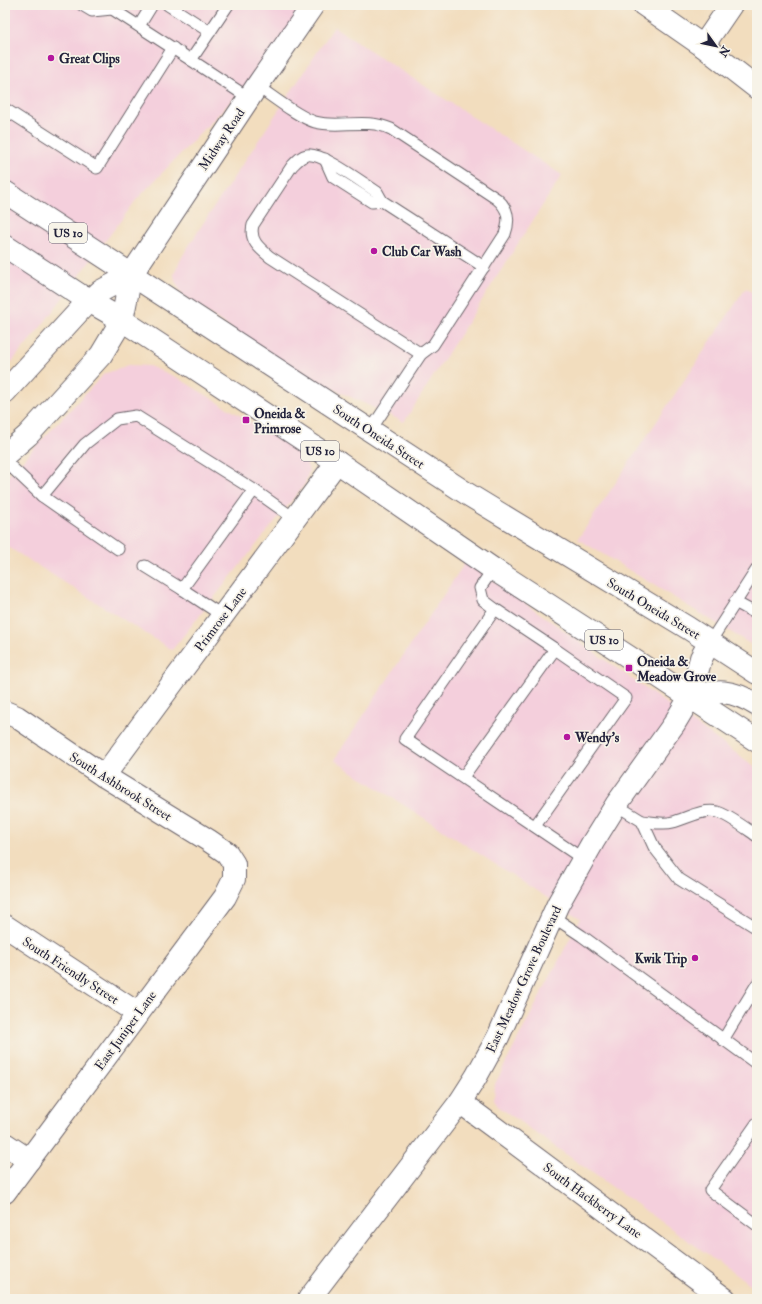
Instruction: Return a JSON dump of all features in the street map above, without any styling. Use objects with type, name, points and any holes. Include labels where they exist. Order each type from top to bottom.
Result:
[{"type":"main road","name":"Midway Road","points":[[5,455],[28,435],[101,356],[122,320],[131,275],[313,5]]},
{"type":"main road","points":[[644,5],[703,46],[757,88]]},
{"type":"main road","points":[[703,46],[731,5]]},
{"type":"main road","name":"South Oneida Street","points":[[5,192],[370,431],[519,526],[710,642],[757,673]]},
{"type":"main road","name":"US 10","points":[[5,246],[89,301],[122,320],[337,462],[493,569],[757,741]]},
{"type":"main road","name":"Midway Road","points":[[5,392],[67,322],[89,301],[101,291],[131,275]]},
{"type":"main road","name":"Primrose Lane","points":[[104,776],[337,462]]},
{"type":"main road","name":"East Meadow Grove Boulevard","points":[[309,1299],[460,1102],[476,1077],[498,1037],[552,916],[583,859],[616,805],[674,724],[689,697],[701,658],[710,642]]},
{"type":"main road","points":[[689,697],[710,693],[731,693],[742,696],[757,705]]},
{"type":"main road","name":"South Ashbrook Street","points":[[5,712],[17,717],[104,776],[208,840],[227,853],[234,864]]},
{"type":"main road","name":"East Juniper Lane","points":[[5,1192],[137,1013],[226,897],[234,879],[234,864]]},
{"type":"main road","name":"South Friendly Street","points":[[5,926],[137,1013]]},
{"type":"main road","name":"South Hackberry Lane","points":[[460,1102],[725,1299]]},
{"type":"main road","points":[[5,1144],[29,1160]]},
{"type":"lane","points":[[82,5],[92,11],[109,7],[191,60],[305,118],[327,124],[369,123],[382,125],[391,129],[497,199],[502,204],[508,213],[508,228],[505,234],[433,345],[421,354],[370,431]]},
{"type":"lane","points":[[139,26],[152,5]]},
{"type":"lane","points":[[168,5],[210,32]]},
{"type":"lane","points":[[191,60],[228,5]]},
{"type":"lane","points":[[5,109],[97,168],[173,48]]},
{"type":"lane","points":[[421,354],[270,257],[254,243],[251,232],[253,225],[292,166],[299,159],[307,155],[314,155],[325,159],[377,192],[382,201],[484,267]]},
{"type":"lane","points":[[42,496],[85,444],[117,419],[136,416],[254,490],[295,519]]},
{"type":"lane","points":[[5,460],[42,496],[118,549]]},
{"type":"lane","points":[[182,589],[254,490]]},
{"type":"lane","points":[[145,566],[223,616]]},
{"type":"lane","points":[[493,569],[480,588],[483,600],[626,698],[535,826]]},
{"type":"lane","points":[[710,642],[757,569]]},
{"type":"lane","points":[[735,602],[757,614]]},
{"type":"lane","points":[[495,609],[405,740],[583,859]]},
{"type":"lane","points":[[463,778],[555,649]]},
{"type":"lane","points":[[616,805],[642,821],[663,823],[673,822],[710,811],[718,812],[757,836]]},
{"type":"lane","points":[[642,821],[654,847],[679,879],[757,928]]},
{"type":"lane","points":[[552,916],[582,936],[757,1064]]},
{"type":"lane","points":[[723,1040],[757,984]]},
{"type":"lane","points":[[757,1123],[710,1190],[757,1225]]},
{"type":"shaded area","points":[[5,5],[314,5],[315,14],[137,199],[40,328],[5,370]]},
{"type":"shaded area","points":[[334,27],[562,175],[404,422],[291,369],[183,296],[175,281],[174,274],[182,257],[200,228]]},
{"type":"shaded area","points":[[746,288],[757,296],[757,648],[578,539]]},
{"type":"shaded area","points":[[128,365],[149,366],[178,378],[303,454],[309,470],[305,484],[172,650],[5,545],[5,479],[104,374]]},
{"type":"shaded area","points":[[466,561],[757,768],[757,1289],[499,1107],[494,1099],[495,1084],[580,919],[334,760]]},
{"type":"place","name":"Great Clips","points":[[51,58]]},
{"type":"place","name":"Club Car Wash","points":[[374,251]]},
{"type":"place","name":"Oneida & Primrose","points":[[246,420]]},
{"type":"place","name":"Oneida & Meadow Grove","points":[[629,668]]},
{"type":"place","name":"Wendy's","points":[[567,737]]},
{"type":"place","name":"Kwik Trip","points":[[695,958]]}]
